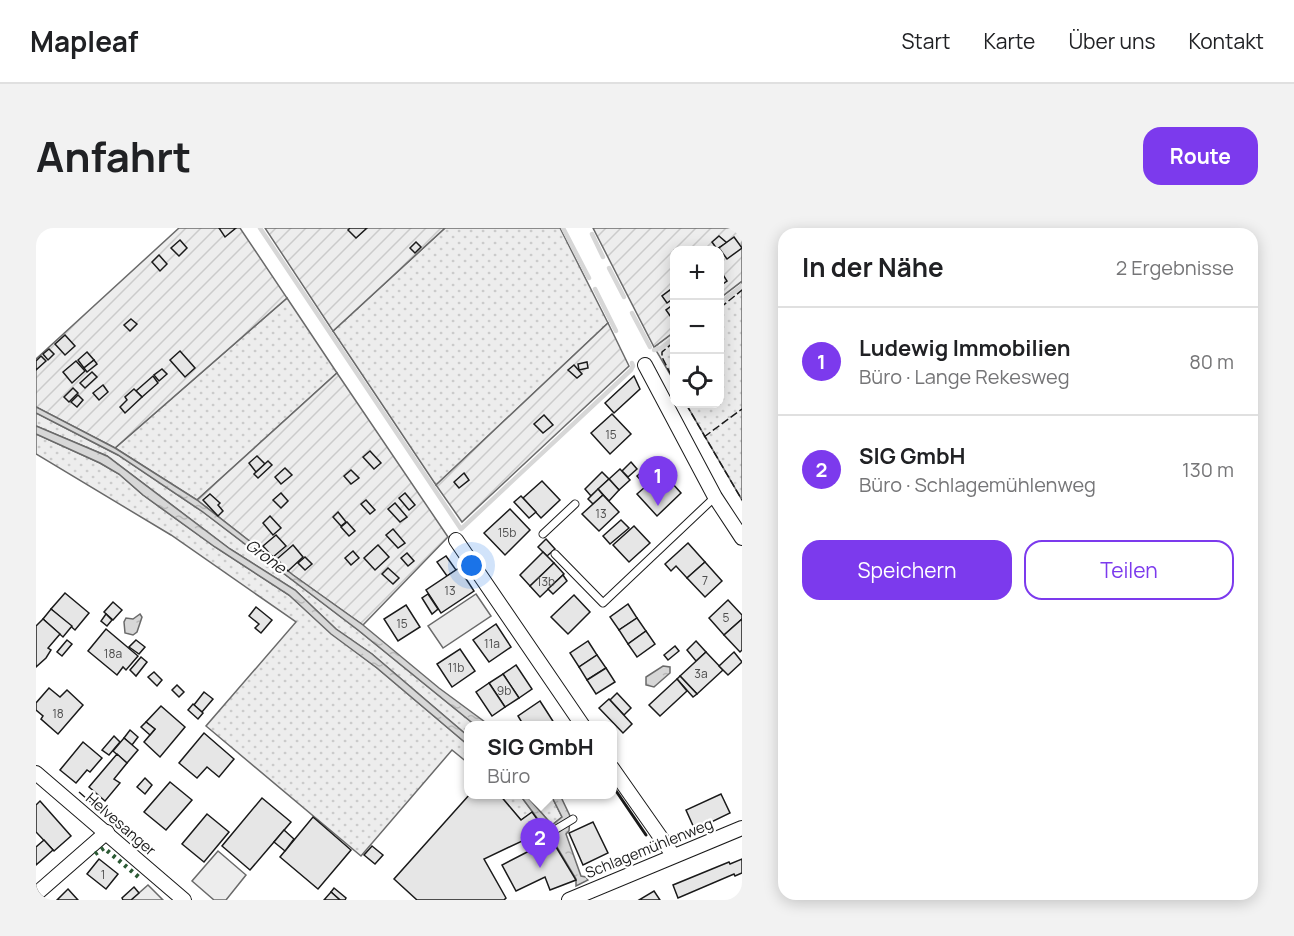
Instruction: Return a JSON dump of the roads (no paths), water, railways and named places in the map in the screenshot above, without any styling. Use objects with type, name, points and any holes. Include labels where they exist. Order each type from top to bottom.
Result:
[{"type":"street","points":[[645,365],[715,497],[742,538]]},
{"type":"street","points":[[456,540],[580,721]]},
{"type":"street","name":"Helvesanger","points":[[36,773],[184,900]]},
{"type":"street","points":[[617,775],[674,855]]},
{"type":"street","name":"Schlagemühlenweg","points":[[569,900],[742,828]]},
{"type":"street","points":[[36,894],[107,832]]},
{"type":"lane","points":[[555,554],[603,603],[715,497]]},
{"type":"lane","points":[[543,534],[575,504]]},
{"type":"lane","points":[[548,834],[573,819]]},
{"type":"water","name":"Grone","points":[[36,407],[115,448],[197,500],[293,575],[363,625],[439,688],[484,721],[470,721],[358,630],[203,512],[118,455],[36,413]]},
{"type":"water","points":[[36,426],[107,456],[230,549],[295,590],[336,629],[372,654],[464,733],[464,742],[377,668],[331,634],[289,595],[215,547],[143,495],[119,474],[36,434]]},
{"type":"water","points":[[140,614],[142,617],[137,632],[133,635],[125,633],[126,618],[133,619]]},
{"type":"water","points":[[663,666],[670,667],[670,673],[654,687],[646,685],[646,677]]},
{"type":"water","points":[[523,799],[529,799],[552,825],[562,817],[553,799],[562,799],[570,816],[569,831],[566,834],[581,876],[588,880],[576,886],[576,879],[551,837]]},
{"type":"waterway","points":[[260,228],[461,529],[631,370],[632,363]]},
{"type":"waterway","points":[[563,228],[589,278]]},
{"type":"waterway","points":[[592,234],[603,257]]},
{"type":"waterway","points":[[609,268],[624,297]]},
{"type":"waterway","points":[[724,300],[742,286]]},
{"type":"waterway","points":[[595,289],[616,331]]},
{"type":"waterway","points":[[632,313],[650,347]]},
{"type":"waterway","points":[[654,350],[670,341]]},
{"type":"place","name":"Ludewig Immobilien","points":[[658,506]]},
{"type":"place","name":"SIG GmbH","points":[[540,868]]}]
